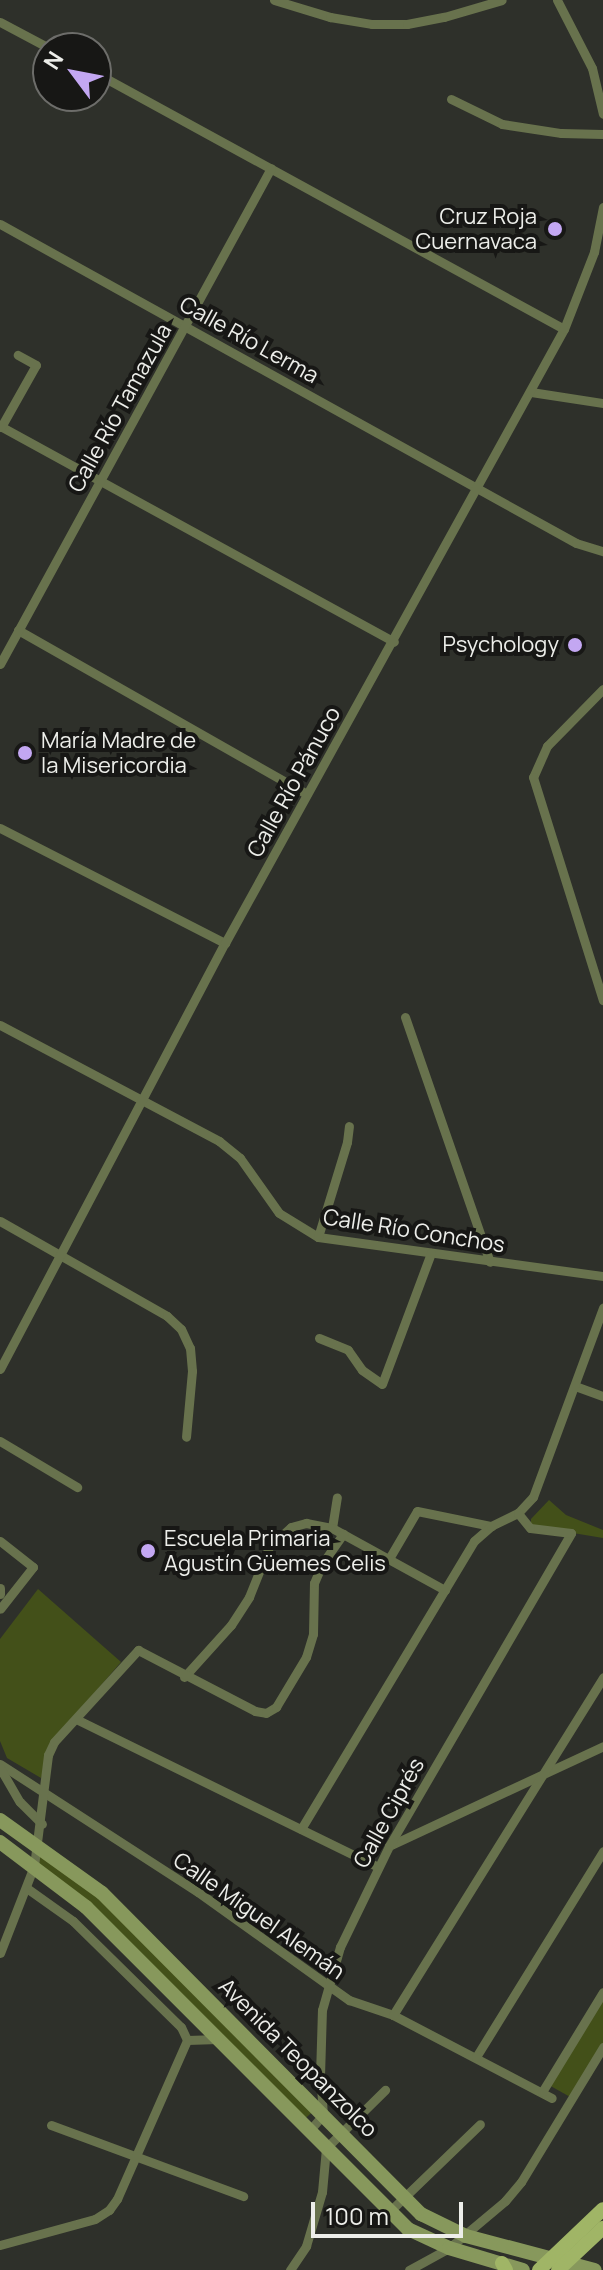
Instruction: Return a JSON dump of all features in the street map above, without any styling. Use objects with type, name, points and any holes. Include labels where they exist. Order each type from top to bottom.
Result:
[{"type":"main road","name":"Avenida Teopanzolco","points":[[0,1820],[102,1893],[421,2214],[466,2236],[558,2264],[595,2270]]},
{"type":"main road","name":"Avenida Teopanzolco","points":[[0,1842],[86,1907],[326,2148],[422,2238],[504,2267],[523,2270]]},
{"type":"main road","points":[[558,2264],[603,2209]]},
{"type":"main road","points":[[539,2270],[558,2264],[603,2228]]},
{"type":"street","points":[[274,0],[330,17],[372,24],[407,24],[488,7],[502,0]]},
{"type":"street","points":[[557,0],[592,68],[603,114]]},
{"type":"street","points":[[0,22],[32,39]]},
{"type":"street","points":[[112,82],[564,329]]},
{"type":"street","points":[[451,99],[502,124],[561,133],[603,134]]},
{"type":"street","name":"Calle Río Tamazula","points":[[0,664],[271,168]]},
{"type":"street","name":"Calle Río Pánuco","points":[[0,1369],[225,943],[480,488],[564,329],[580,297],[603,208]]},
{"type":"street","name":"Calle Río Lerma","points":[[0,224],[576,543],[603,551]]},
{"type":"street","points":[[18,355],[36,365],[0,426],[394,642]]},
{"type":"street","points":[[531,392],[603,403]]},
{"type":"street","points":[[18,630],[307,794]]},
{"type":"street","points":[[603,689],[547,746],[538,760],[533,777],[603,1000]]},
{"type":"street","points":[[0,828],[225,943]]},
{"type":"street","points":[[596,980],[603,969]]},
{"type":"street","points":[[405,1017],[490,1262]]},
{"type":"street","name":"Calle Río Conchos","points":[[0,1025],[219,1141],[240,1158],[279,1213],[318,1237],[603,1276]]},
{"type":"street","points":[[318,1237],[349,1126]]},
{"type":"street","points":[[0,1221],[167,1316],[181,1329],[190,1348],[192,1371],[186,1437]]},
{"type":"street","points":[[319,1338],[348,1350],[362,1370],[382,1384],[431,1253]]},
{"type":"street","points":[[301,1829],[474,1541],[491,1526],[518,1513],[533,1497],[603,1308]]},
{"type":"street","points":[[575,1386],[603,1396]]},
{"type":"street","points":[[0,1441],[77,1487]]},
{"type":"street","points":[[332,1528],[337,1497]]},
{"type":"street","points":[[390,1557],[417,1511],[491,1526]]},
{"type":"street","name":"Calle Ciprés","points":[[323,2115],[320,2042],[327,1986],[340,1947],[389,1846],[571,1533],[530,1528],[518,1513]]},
{"type":"street","points":[[184,1677],[231,1625],[249,1597],[269,1547],[291,1527],[306,1523],[332,1528],[390,1557],[445,1590]]},
{"type":"street","points":[[0,1953],[28,1889],[34,1866],[42,1824],[48,1755],[54,1742],[138,1650],[184,1677],[255,1711],[266,1713],[276,1707],[306,1657],[313,1634],[314,1583],[322,1564],[343,1534]]},
{"type":"street","points":[[0,1541],[33,1567],[0,1609]]},
{"type":"street","points":[[393,2015],[603,1677]]},
{"type":"street","points":[[76,1719],[378,1867]]},
{"type":"street","points":[[389,1846],[603,1746]]},
{"type":"street","points":[[0,1766],[14,1794],[42,1824]]},
{"type":"street","name":"Calle Miguel Alemán","points":[[0,1766],[198,1892],[349,2000],[393,2015],[552,2098]]},
{"type":"street","points":[[476,2057],[603,1851]]},
{"type":"street","points":[[0,2245],[95,2219],[109,2210],[117,2199],[187,2040],[181,2027],[73,1921],[28,1889]]},
{"type":"street","points":[[542,2092],[603,1992]]},
{"type":"street","points":[[187,2040],[218,2039]]},
{"type":"street","points":[[409,2270],[466,2236],[521,2182],[603,2047]]},
{"type":"street","points":[[290,2270],[306,2246],[322,2192],[326,2148],[385,2090]]},
{"type":"street","points":[[309,2131],[323,2115]]},
{"type":"street","points":[[390,2211],[480,2124]]},
{"type":"street","points":[[51,2125],[243,2196]]},
{"type":"green space","points":[[549,1500],[566,1515],[603,1530],[603,1538],[531,1526],[531,1519]]},
{"type":"green space","points":[[38,1589],[121,1662],[54,1740],[41,1778],[7,1758],[0,1741],[0,1639]]},
{"type":"green space","points":[[38,1847],[78,1874],[316,2109],[301,2122],[34,1866]]},
{"type":"green space","points":[[603,1992],[603,2047],[572,2098],[547,2084]]},
{"type":"place","name":"Cruz Roja Cuernavaca","points":[[555,229]]},
{"type":"place","name":"Psychology","points":[[575,645]]},
{"type":"place","name":"María Madre de la Misericordia","points":[[25,753]]},
{"type":"place","name":"Escuela Primaria Agustín Güemes Celis","points":[[148,1551]]}]
